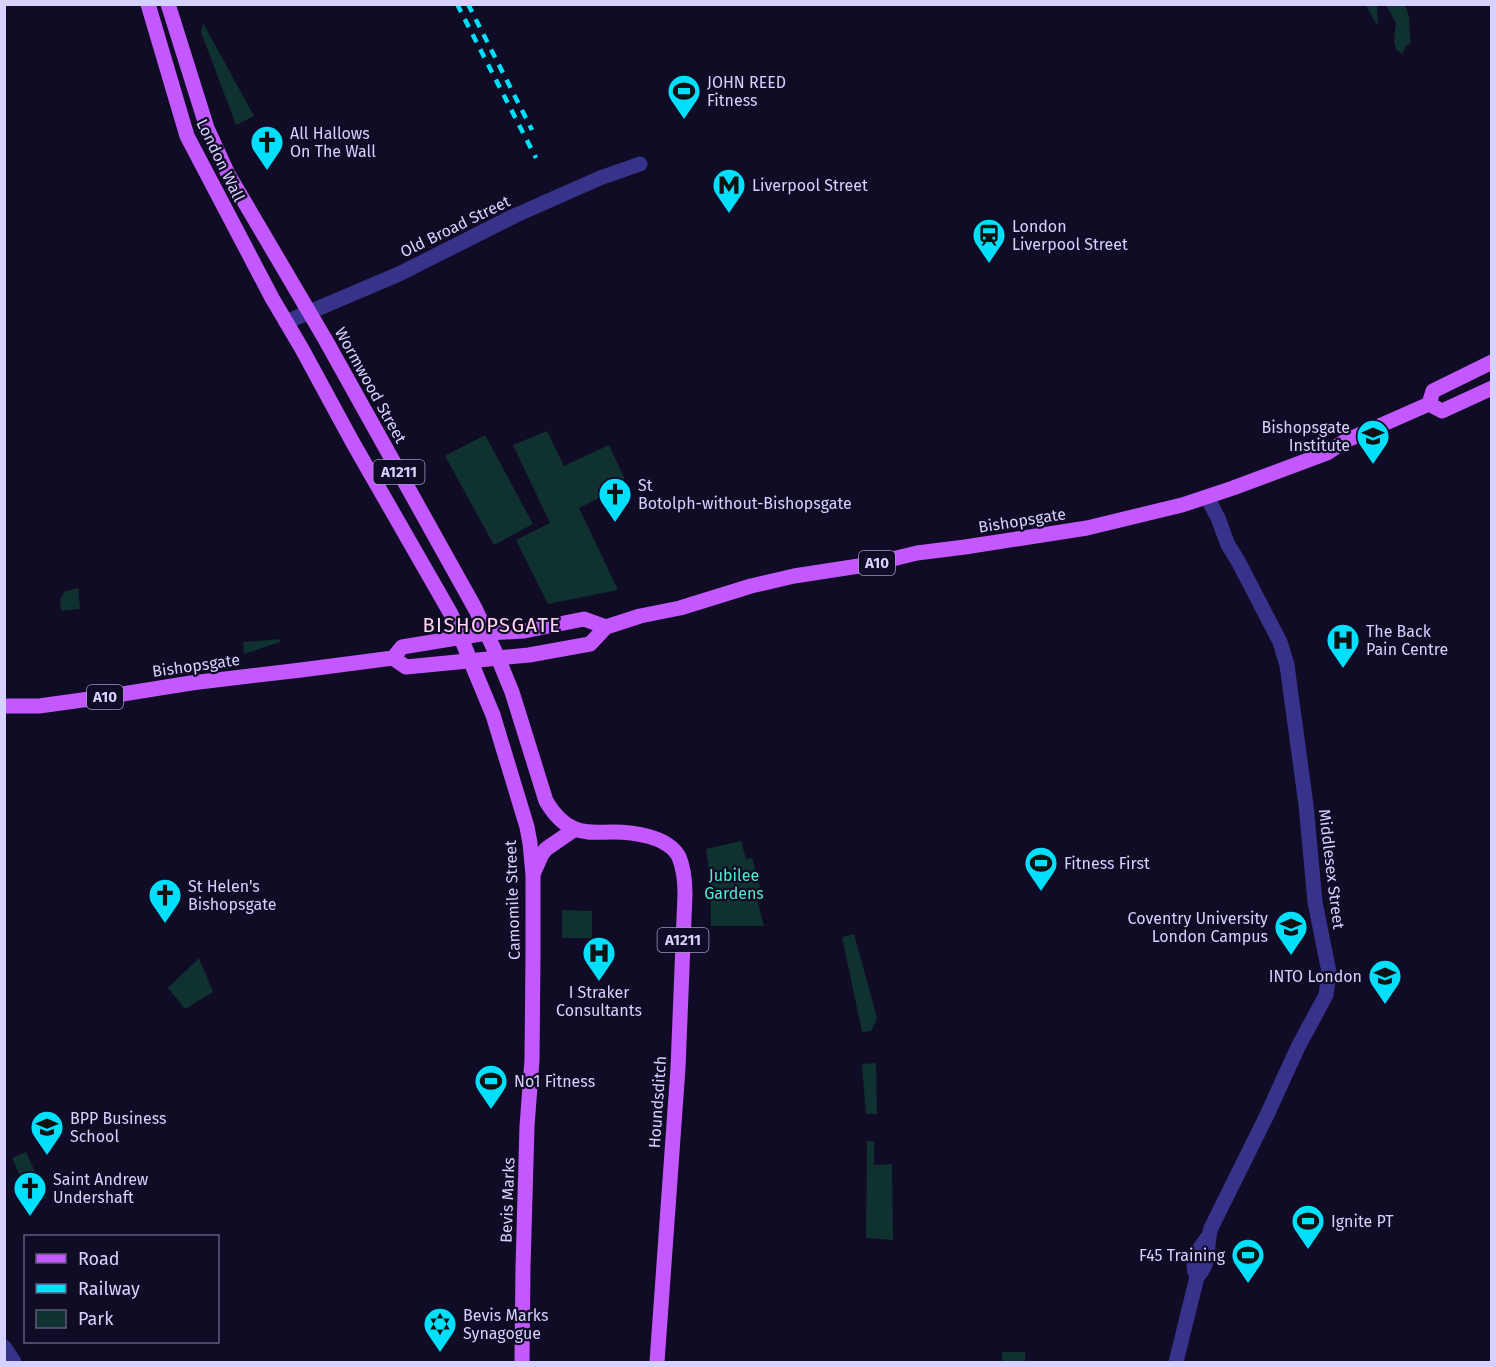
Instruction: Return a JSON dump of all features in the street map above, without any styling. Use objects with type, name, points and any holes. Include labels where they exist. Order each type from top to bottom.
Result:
[{"type":"main road","name":"London Wall","points":[[148,4],[187,136],[286,322]]},
{"type":"main road","name":"London Wall","points":[[168,4],[207,128],[224,165],[309,312]]},
{"type":"main road","name":"Wormwood Street","points":[[309,312],[476,610],[498,658]]},
{"type":"main road","name":"A1211","points":[[286,322],[451,614],[461,638]]},
{"type":"main road","name":"Bishopsgate","points":[[4,706],[39,706],[191,682],[393,658],[406,667],[529,655],[590,644],[606,627],[640,616],[680,608],[751,586],[873,564],[917,553],[1087,528],[1182,505],[1327,453],[1345,441],[1429,404],[1433,391],[1491,362]]},
{"type":"main road","name":"Bishopsgate","points":[[1429,404],[1442,411],[1491,388]]},
{"type":"main road","name":"Bishopsgate","points":[[393,658],[402,647],[486,633],[524,631],[584,619],[606,627]]},
{"type":"main road","name":"Camomile Street","points":[[461,638],[493,715],[530,843],[532,1039]]},
{"type":"main road","points":[[498,658],[512,692],[546,801],[557,818],[576,830],[546,849],[532,875]]},
{"type":"main road","name":"Houndsditch","points":[[576,830],[641,834],[654,838],[670,847],[680,859],[684,875],[678,1068],[657,1362]]},
{"type":"main road","name":"Bevis Marks","points":[[522,1362],[523,1266],[532,1039]]},
{"type":"street","name":"Old Broad Street","points":[[286,322],[399,274],[514,216],[600,178],[640,164]]},
{"type":"street","name":"Middlesex Street","points":[[1176,1362],[1197,1277],[1208,1258],[1208,1237],[1211,1228],[1298,1047],[1326,995],[1329,972],[1315,902],[1306,805],[1287,665],[1280,642],[1228,545],[1207,497]]},
{"type":"street","points":[[4,1347],[14,1362]]},
{"type":"green space","points":[[1366,5],[1377,5],[1378,23],[1376,24]]},
{"type":"green space","points":[[1386,5],[1404,5],[1408,13],[1411,42],[1402,54],[1396,49],[1394,40],[1396,23]]},
{"type":"green space","points":[[203,23],[254,116],[236,125],[201,32]]},
{"type":"green space","points":[[547,431],[564,466],[609,445],[627,484],[579,508],[618,590],[548,604],[516,540],[550,523],[513,445]]},
{"type":"green space","points":[[485,435],[533,524],[494,545],[445,456]]},
{"type":"green space","points":[[78,588],[80,609],[61,611],[60,600],[64,592]]},
{"type":"green space","points":[[281,639],[280,642],[244,654],[243,642]]},
{"type":"green space","name":"Jubilee Gardens","points":[[741,841],[746,859],[752,858],[763,898],[757,900],[764,926],[711,926],[711,885],[706,849]]},
{"type":"green space","points":[[562,910],[592,911],[592,938],[562,938]]},
{"type":"green space","points":[[854,934],[877,1018],[871,1031],[862,1032],[842,937]]},
{"type":"green space","points":[[199,958],[213,992],[185,1009],[168,988]]},
{"type":"green space","points":[[876,1063],[877,1114],[866,1114],[862,1064]]},
{"type":"green space","points":[[867,1141],[874,1141],[874,1165],[892,1164],[893,1240],[866,1238]]},
{"type":"green space","points":[[26,1152],[47,1198],[32,1204],[12,1158]]},
{"type":"green space","points":[[1002,1352],[1025,1352],[1025,1362],[1002,1362]]},
{"type":"railway","points":[[457,4],[536,158]]},
{"type":"railway","points":[[468,4],[532,130]]},
{"type":"place","name":"JOHN REED Fitness","points":[[684,120]]},
{"type":"place","name":"All Hallows On The Wall","points":[[267,171]]},
{"type":"place","name":"Liverpool Street","points":[[729,214]]},
{"type":"place","name":"London Liverpool Street","points":[[989,264]]},
{"type":"place","name":"Bishopsgate Institute","points":[[1373,465]]},
{"type":"place","name":"St Botolph-without-Bishopsgate","points":[[615,523]]},
{"type":"place","name":"The Back Pain Centre","points":[[1343,669]]},
{"type":"place","name":"Fitness First","points":[[1041,892]]},
{"type":"place","name":"St Helen's Bishopsgate","points":[[165,924]]},
{"type":"place","name":"Coventry University London Campus","points":[[1291,956]]},
{"type":"place","name":"I Straker Consultants","points":[[599,982]]},
{"type":"place","name":"INTO London","points":[[1385,1005]]},
{"type":"place","name":"No1 Fitness","points":[[491,1110]]},
{"type":"place","name":"BPP Business School","points":[[47,1156]]},
{"type":"place","name":"Saint Andrew Undershaft","points":[[30,1217]]},
{"type":"place","name":"Ignite PT","points":[[1308,1250]]},
{"type":"place","name":"F45 Training","points":[[1248,1284]]},
{"type":"place","name":"Bevis Marks Synagogue","points":[[440,1353]]},
{"type":"district","name":"BISHOPSGATE","points":[[492,625]]}]
